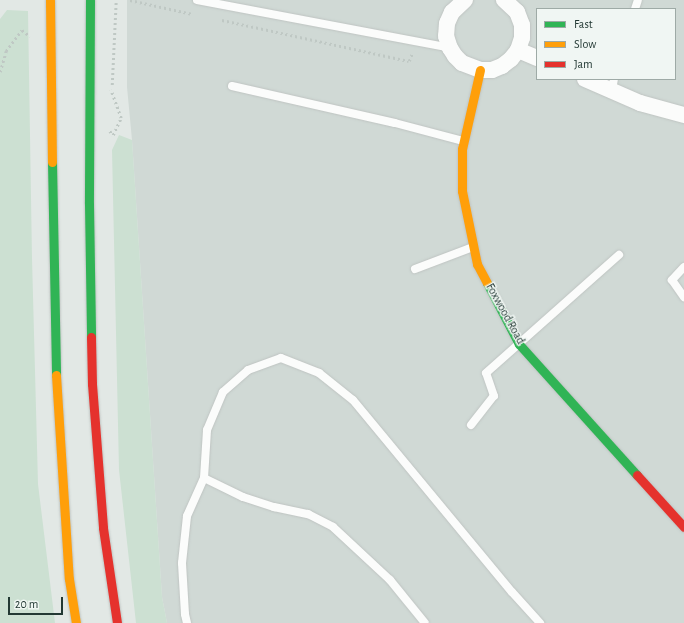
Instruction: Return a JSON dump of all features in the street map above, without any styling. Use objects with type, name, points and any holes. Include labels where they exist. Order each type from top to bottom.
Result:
[{"type":"main road","points":[[50,0],[54,346],[69,579],[76,623]]},
{"type":"main road","points":[[90,0],[89,204],[92,384],[103,528],[117,623]]},
{"type":"main road","name":"Foxwood Road","points":[[480,70],[463,141],[462,191],[477,264],[519,344],[684,527]]},
{"type":"street","points":[[465,0],[452,12],[447,23],[446,36],[450,48],[462,63],[480,70],[492,70],[502,66],[511,59],[518,50],[522,38],[522,25],[517,12],[504,0]]},
{"type":"street","points":[[518,50],[536,58]]},
{"type":"street","points":[[590,80],[613,85],[640,103],[684,115]]},
{"type":"lane","points":[[197,0],[416,43],[450,48]]},
{"type":"lane","points":[[232,86],[394,123],[463,141]]},
{"type":"lane","points":[[415,269],[474,247]]},
{"type":"lane","points":[[471,425],[494,396],[486,373],[619,255]]},
{"type":"lane","points":[[684,267],[672,280],[684,297]]},
{"type":"lane","points":[[187,623],[185,614],[182,563],[187,516],[204,478],[207,430],[224,392],[248,370],[281,358],[319,373],[353,400],[512,592],[540,623]]},
{"type":"lane","points":[[204,478],[243,497],[274,507],[308,514],[333,527],[390,580],[425,623]]},
{"type":"path","points":[[108,127],[113,135],[121,118],[111,91],[116,0]]},
{"type":"path","points":[[130,0],[200,15]]},
{"type":"path","points":[[215,19],[409,61],[416,43]]},
{"type":"path","points":[[0,72],[6,50],[22,30],[31,38]]},
{"type":"shaded area","points":[[127,0],[684,0],[684,623],[167,623],[162,597],[132,140],[127,87]]},
{"type":"green space","points":[[7,10],[28,11],[32,258],[38,484],[55,623],[0,623],[0,19]]},
{"type":"green space","points":[[119,135],[132,140],[162,597],[167,623],[136,623],[119,470],[112,150]]},
{"type":"traffic: fast","points":[[90,0],[89,204],[91,337]]},
{"type":"traffic: fast","points":[[52,162],[56,375]]},
{"type":"traffic: fast","points":[[487,283],[519,344],[637,475]]},
{"type":"traffic: slow","points":[[50,0],[52,162]]},
{"type":"traffic: slow","points":[[480,70],[462,149],[462,191],[477,264],[487,283]]},
{"type":"traffic: slow","points":[[56,375],[69,579],[76,623]]},
{"type":"traffic: jam","points":[[91,337],[92,384],[103,528],[117,623]]},
{"type":"traffic: jam","points":[[637,475],[684,527]]}]
